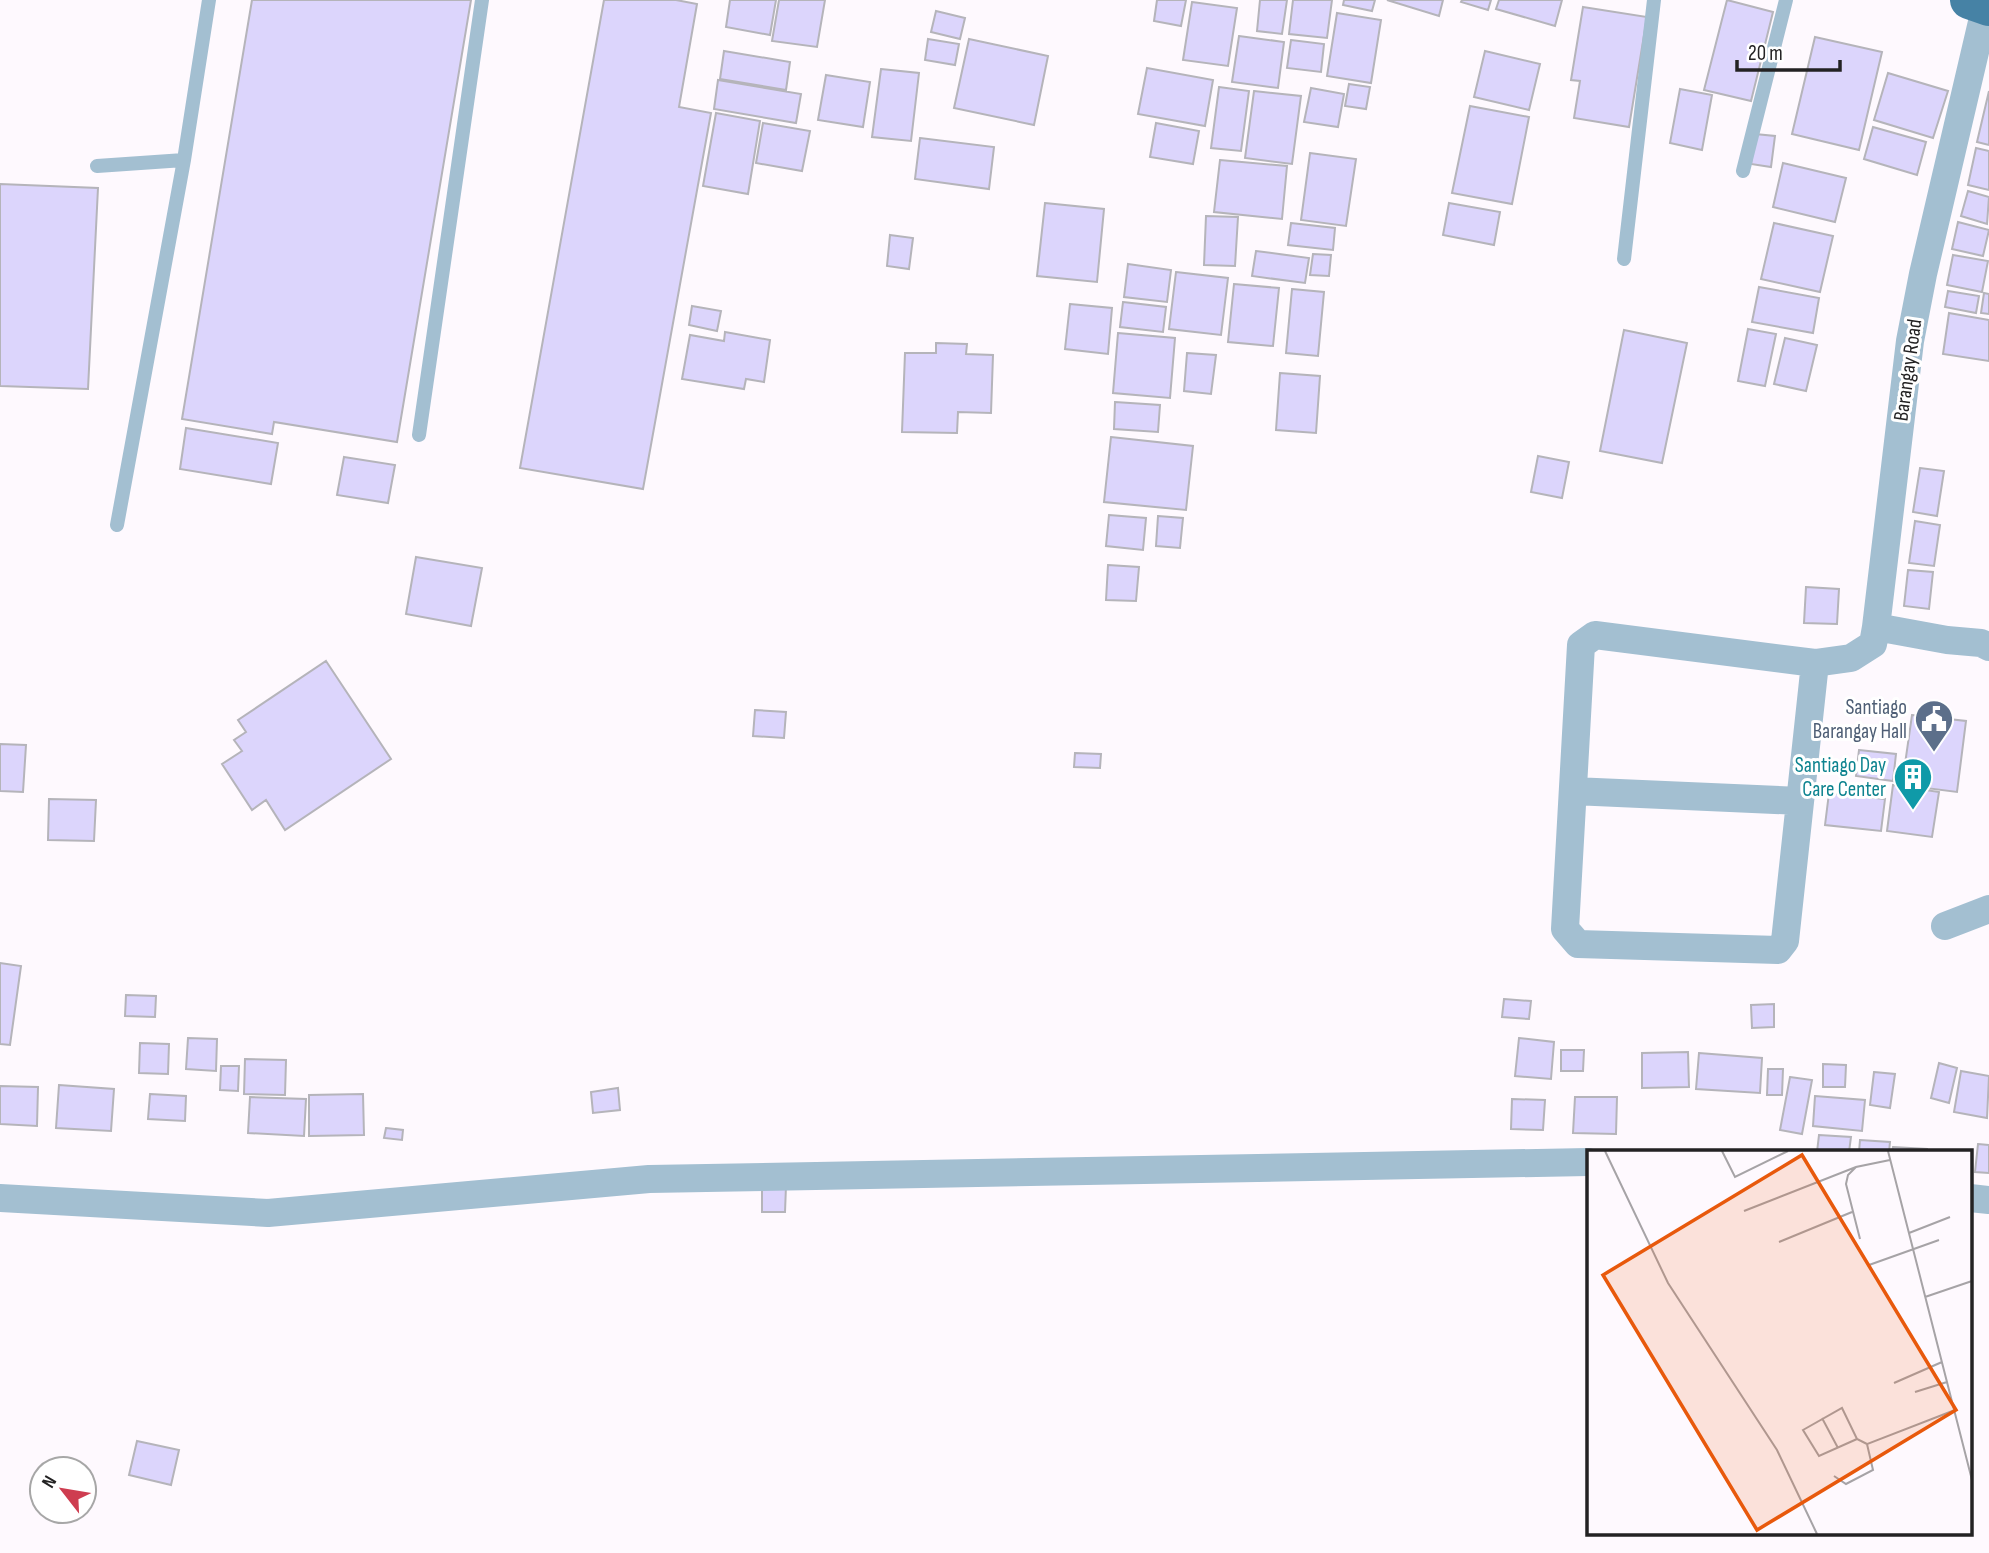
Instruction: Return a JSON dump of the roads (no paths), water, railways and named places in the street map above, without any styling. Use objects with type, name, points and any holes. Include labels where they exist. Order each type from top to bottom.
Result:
[{"type":"street","name":"Barangay Road","points":[[1876,626],[1910,341],[1981,4]]},
{"type":"street","points":[[1815,663],[1785,942],[1778,950],[1578,944],[1565,929],[1581,645],[1595,635],[1815,663],[1851,658],[1873,644],[1876,626],[1947,640],[1981,643],[1989,647]]},
{"type":"street","points":[[1573,791],[1800,801]]},
{"type":"street","points":[[1945,926],[1989,909]]},
{"type":"street","points":[[0,1198],[268,1213],[649,1179],[1587,1162]]},
{"type":"lane","points":[[117,525],[184,160],[209,0]]},
{"type":"lane","points":[[419,435],[482,0]]},
{"type":"lane","points":[[1624,259],[1654,0]]},
{"type":"lane","points":[[1743,170],[1786,0]]},
{"type":"lane","points":[[97,166],[184,160]]},
{"type":"place","name":"Santiago Barangay Hall","points":[[1934,753]]},
{"type":"place","name":"Santiago Day Care Center","points":[[1913,811]]}]
